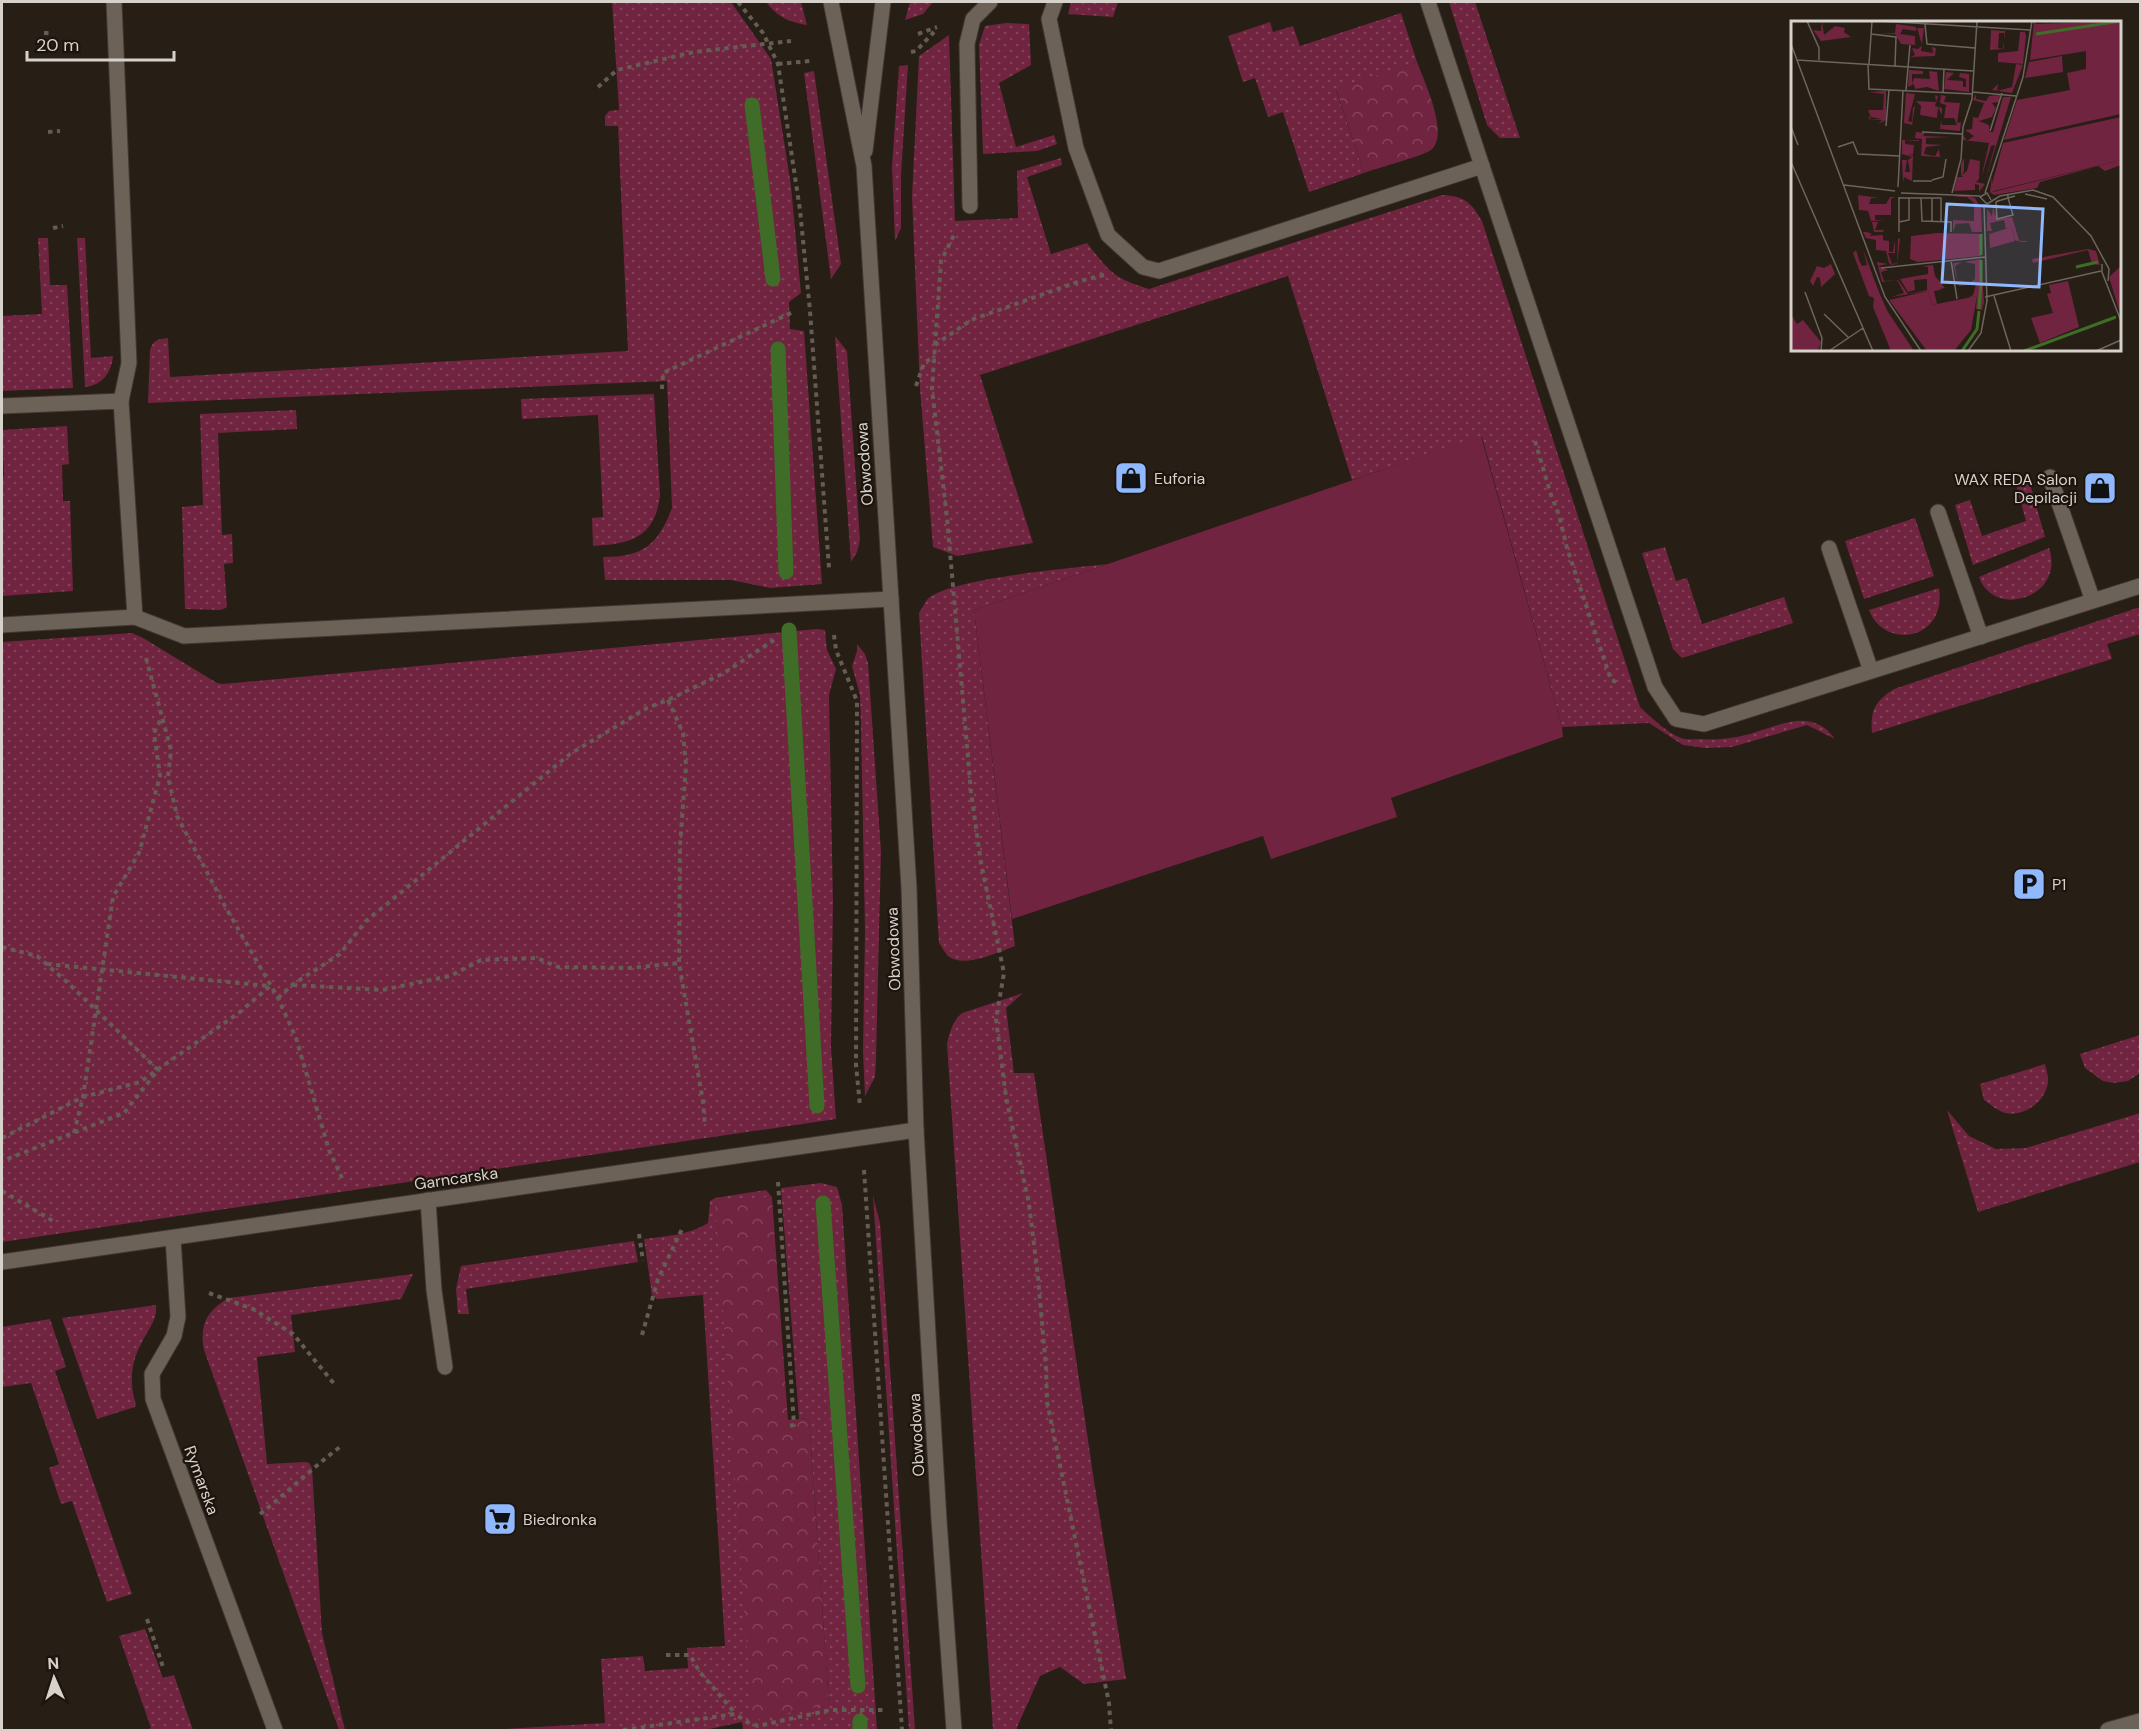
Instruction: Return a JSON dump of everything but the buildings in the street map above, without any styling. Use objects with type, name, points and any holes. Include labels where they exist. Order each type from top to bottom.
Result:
[{"type":"street","points":[[114,2],[129,363],[122,401],[135,617]]},
{"type":"street","name":"Obwodowa","points":[[831,2],[864,166],[909,888],[916,1130],[954,1731]]},
{"type":"street","name":"Obwodowa","points":[[864,166],[883,2]]},
{"type":"street","points":[[970,206],[967,44],[973,19],[990,2]]},
{"type":"street","points":[[1055,2],[1049,19],[1076,148],[1108,235],[1143,267],[1159,272],[1482,166]]},
{"type":"street","points":[[1428,2],[1655,687],[1676,719],[1704,724],[2140,586]]},
{"type":"street","points":[[2,406],[122,401]]},
{"type":"street","points":[[2050,477],[2093,601]]},
{"type":"street","points":[[1938,512],[1981,637]]},
{"type":"street","points":[[1828,548],[1870,671]]},
{"type":"street","points":[[2,625],[135,617],[184,636],[891,598]]},
{"type":"street","name":"Garncarska","points":[[2,1262],[916,1130]]},
{"type":"street","points":[[428,1200],[434,1290],[445,1367]]},
{"type":"street","name":"Rymarska","points":[[173,1238],[178,1317],[174,1336],[152,1374],[153,1399],[275,1731]]},
{"type":"street","points":[[2108,1731],[2140,1721]]},
{"type":"path","points":[[738,2],[763,33],[778,64],[800,210],[810,311],[836,650],[857,701],[856,1065],[859,1102]]},
{"type":"path","points":[[44,33],[53,33]]},
{"type":"path","points":[[598,87],[617,70],[694,52],[791,41]]},
{"type":"path","points":[[48,132],[60,131]]},
{"type":"path","points":[[970,206],[941,261],[932,389],[947,518],[971,792],[981,863],[1004,972],[996,1018],[1006,1097],[1029,1203],[1047,1368],[1047,1402],[1110,1703],[1112,1731]]},
{"type":"path","points":[[53,228],[63,226]]},
{"type":"path","points":[[935,345],[971,320],[1080,280],[1143,267]]},
{"type":"path","points":[[662,389],[663,373],[793,312]]},
{"type":"path","points":[[916,386],[924,363],[935,356]]},
{"type":"path","points":[[1533,434],[1567,548],[1611,680],[1620,683]]},
{"type":"path","points":[[278,998],[292,985],[340,954],[366,921],[570,754],[647,708],[724,672],[774,640],[783,604]]},
{"type":"path","points":[[135,617],[171,750],[168,777],[177,816],[278,998],[296,1038],[329,1150],[355,1211]]},
{"type":"path","points":[[668,700],[683,732],[686,765],[680,846],[679,963],[703,1102],[708,1160]]},
{"type":"path","points":[[74,1133],[83,1097],[113,897],[139,853],[160,776],[154,732],[161,718]]},
{"type":"path","points":[[2,947],[37,956],[158,1070]]},
{"type":"path","points":[[292,985],[382,990],[450,976],[481,960],[537,958],[558,967],[630,968],[679,963]]},
{"type":"path","points":[[46,964],[270,986]]},
{"type":"path","points":[[2,1138],[83,1097],[140,1082],[240,1012],[270,986]]},
{"type":"path","points":[[2,1161],[124,1113],[158,1070]]},
{"type":"path","points":[[778,1182],[794,1425],[789,1426]]},
{"type":"path","points":[[866,1192],[902,1731]]},
{"type":"path","points":[[642,1335],[658,1279],[683,1227]]},
{"type":"path","points":[[639,1234],[643,1261]]},
{"type":"path","points":[[208,1293],[253,1309],[292,1334],[336,1386]]},
{"type":"path","points":[[260,1514],[288,1493],[308,1471],[340,1447]]},
{"type":"path","points":[[147,1619],[164,1670]]},
{"type":"path","points":[[666,1655],[690,1655],[699,1671],[735,1714],[759,1726],[830,1710],[885,1710]]},
{"type":"path","points":[[623,1731],[735,1714]]},
{"type":"green space","points":[[612,2],[731,2],[771,59],[791,186],[801,293],[789,302],[790,329],[804,331],[822,584],[770,588],[731,580],[605,580],[603,557],[629,555],[647,546],[661,531],[672,508],[667,381],[148,403],[150,350],[156,341],[168,338],[170,377],[628,351],[618,126],[605,126],[605,116],[609,111],[619,110]]},
{"type":"green space","points":[[766,2],[801,2],[807,25],[784,18]]},
{"type":"green space","points":[[910,2],[933,2],[923,14],[905,20]]},
{"type":"green space","points":[[1071,2],[1118,2],[1113,17],[1068,14]]},
{"type":"green space","points":[[1449,2],[1475,2],[1520,138],[1500,138],[1487,125]]},
{"type":"green space","points":[[1401,13],[1417,62],[1336,90],[1364,173],[1309,192],[1283,112],[1268,117],[1255,78],[1243,82],[1228,36],[1270,22],[1273,32],[1293,26],[1300,46]]},
{"type":"green space","points":[[1006,23],[1029,24],[1031,65],[999,83],[1016,147],[1054,135],[1057,144],[1037,151],[983,154],[979,45],[985,26]]},
{"type":"green space","points":[[949,35],[955,221],[1018,218],[1017,171],[1061,158],[1062,165],[1027,177],[1051,254],[1087,243],[1113,273],[1149,289],[1442,195],[1466,201],[1482,221],[1640,707],[1665,728],[1685,739],[1731,738],[1803,721],[1814,723],[1825,729],[1835,739],[1807,725],[1732,747],[1706,748],[1683,745],[1649,723],[1562,727],[1482,437],[1352,480],[1288,276],[980,375],[1033,543],[957,556],[933,547],[920,389],[912,197],[919,56]]},
{"type":"green space","points":[[1417,62],[1434,107],[1438,132],[1436,142],[1426,153],[1364,173],[1336,89]]},
{"type":"green space","points":[[908,65],[901,175],[901,228],[895,241],[892,166],[899,66]]},
{"type":"green space","points":[[814,71],[841,264],[831,279],[804,73]]},
{"type":"green space","points":[[38,238],[48,238],[50,285],[67,285],[73,388],[2,391],[2,316],[42,314]]},
{"type":"green space","points":[[77,238],[85,238],[91,358],[113,356],[105,377],[97,384],[85,387]]},
{"type":"green space","points":[[835,336],[847,351],[860,540],[851,562]]},
{"type":"green space","points":[[654,394],[660,495],[653,520],[639,536],[630,540],[593,546],[592,518],[603,517],[598,415],[522,419],[521,399]]},
{"type":"green space","points":[[296,410],[297,429],[218,433],[222,535],[232,534],[233,563],[224,564],[227,607],[221,610],[185,609],[182,507],[203,505],[200,414]]},
{"type":"green space","points":[[67,426],[69,464],[62,465],[63,501],[70,501],[73,591],[2,596],[2,476],[4,476],[2,430]]},
{"type":"green space","points":[[1481,436],[1563,737],[1391,798],[1397,817],[1271,859],[1263,836],[1012,919],[974,610]]},
{"type":"green space","points":[[2029,480],[2045,537],[1973,565],[1955,505],[1970,500],[1982,536],[2026,521],[2016,485]]},
{"type":"green space","points":[[1915,518],[1934,576],[1864,599],[1845,541]]},
{"type":"green space","points":[[1665,547],[1676,581],[1687,578],[1702,624],[1784,597],[1793,623],[1682,658],[1673,649],[1642,553]]},
{"type":"green space","points":[[2049,548],[2051,565],[2047,579],[2038,590],[2026,597],[2012,600],[1999,598],[1987,590],[1979,577]]},
{"type":"green space","points":[[1108,564],[974,610],[1015,946],[981,958],[955,960],[948,956],[939,943],[919,613],[929,598],[962,585],[1014,575]]},
{"type":"green space","points":[[1939,588],[1939,606],[1934,619],[1924,629],[1913,634],[1900,635],[1887,631],[1877,623],[1869,610]]},
{"type":"green space","points":[[2140,607],[2140,634],[2107,644],[2112,659],[1872,733],[1875,707],[1894,689]]},
{"type":"green space","points":[[825,630],[827,650],[836,669],[829,695],[833,902],[831,1047],[836,1119],[2,1242],[2,642],[132,633],[217,683],[223,684]]},
{"type":"green space","points":[[857,644],[865,654],[868,663],[881,851],[875,1077],[865,1096],[861,726],[860,695],[852,666]]},
{"type":"green space","points":[[1023,993],[1006,1008],[1014,1073],[1034,1073],[1094,1481],[1126,1679],[1084,1684],[1060,1667],[1040,1676],[1017,1730],[993,1730],[947,1044],[952,1027],[962,1013]]},
{"type":"green space","points":[[2140,1035],[2140,1073],[2128,1081],[2114,1083],[2103,1081],[2085,1068],[2080,1054]]},
{"type":"green space","points":[[2045,1064],[2048,1076],[2046,1090],[2032,1107],[2019,1113],[2005,1113],[1984,1100],[1980,1084]]},
{"type":"green space","points":[[1947,1110],[1969,1136],[1996,1149],[2026,1148],[2140,1113],[2140,1162],[1978,1212]]},
{"type":"green space","points":[[821,1183],[837,1187],[842,1205],[877,1730],[743,1730],[742,1722],[705,1730],[489,1730],[605,1723],[601,1659],[643,1656],[645,1671],[688,1668],[687,1648],[725,1646],[703,1295],[657,1299],[652,1295],[644,1239],[685,1233],[708,1223],[710,1201],[715,1198],[766,1190],[772,1197],[715,1202],[829,1704],[809,1418],[799,1419],[781,1188]]},
{"type":"green space","points":[[873,1196],[880,1223],[915,1730],[909,1730]]},
{"type":"green space","points":[[772,1197],[788,1420],[809,1418],[829,1704],[752,1721],[715,1201]]},
{"type":"green space","points":[[634,1241],[638,1262],[466,1289],[469,1314],[458,1314],[456,1289],[461,1266]]},
{"type":"green space","points":[[413,1274],[401,1299],[291,1315],[295,1352],[257,1357],[267,1464],[305,1462],[309,1463],[312,1468],[322,1633],[345,1730],[339,1730],[204,1350],[204,1326],[210,1313],[229,1298]]},
{"type":"green space","points":[[156,1305],[154,1321],[138,1351],[133,1366],[135,1407],[97,1419],[62,1318]]},
{"type":"green space","points":[[50,1319],[66,1367],[55,1371],[132,1594],[107,1602],[72,1501],[61,1504],[49,1468],[59,1464],[31,1383],[2,1387],[2,1327]]},
{"type":"green space","points":[[145,1629],[163,1678],[174,1675],[193,1730],[146,1730],[151,1728],[119,1636]]},
{"type":"waterway","points":[[752,105],[773,279]]},
{"type":"waterway","points":[[778,349],[786,572]]},
{"type":"waterway","points":[[789,630],[817,1106]]},
{"type":"waterway","points":[[823,1203],[858,1686]]},
{"type":"waterway","points":[[860,1721],[860,1730]]},
{"type":"place","name":"Euforia","points":[[1131,478]]},
{"type":"place","name":"WAX REDA Salon Depilacji","points":[[2100,488]]},
{"type":"place","name":"P1","points":[[2029,884]]},
{"type":"place","name":"Biedronka","points":[[500,1519]]}]
